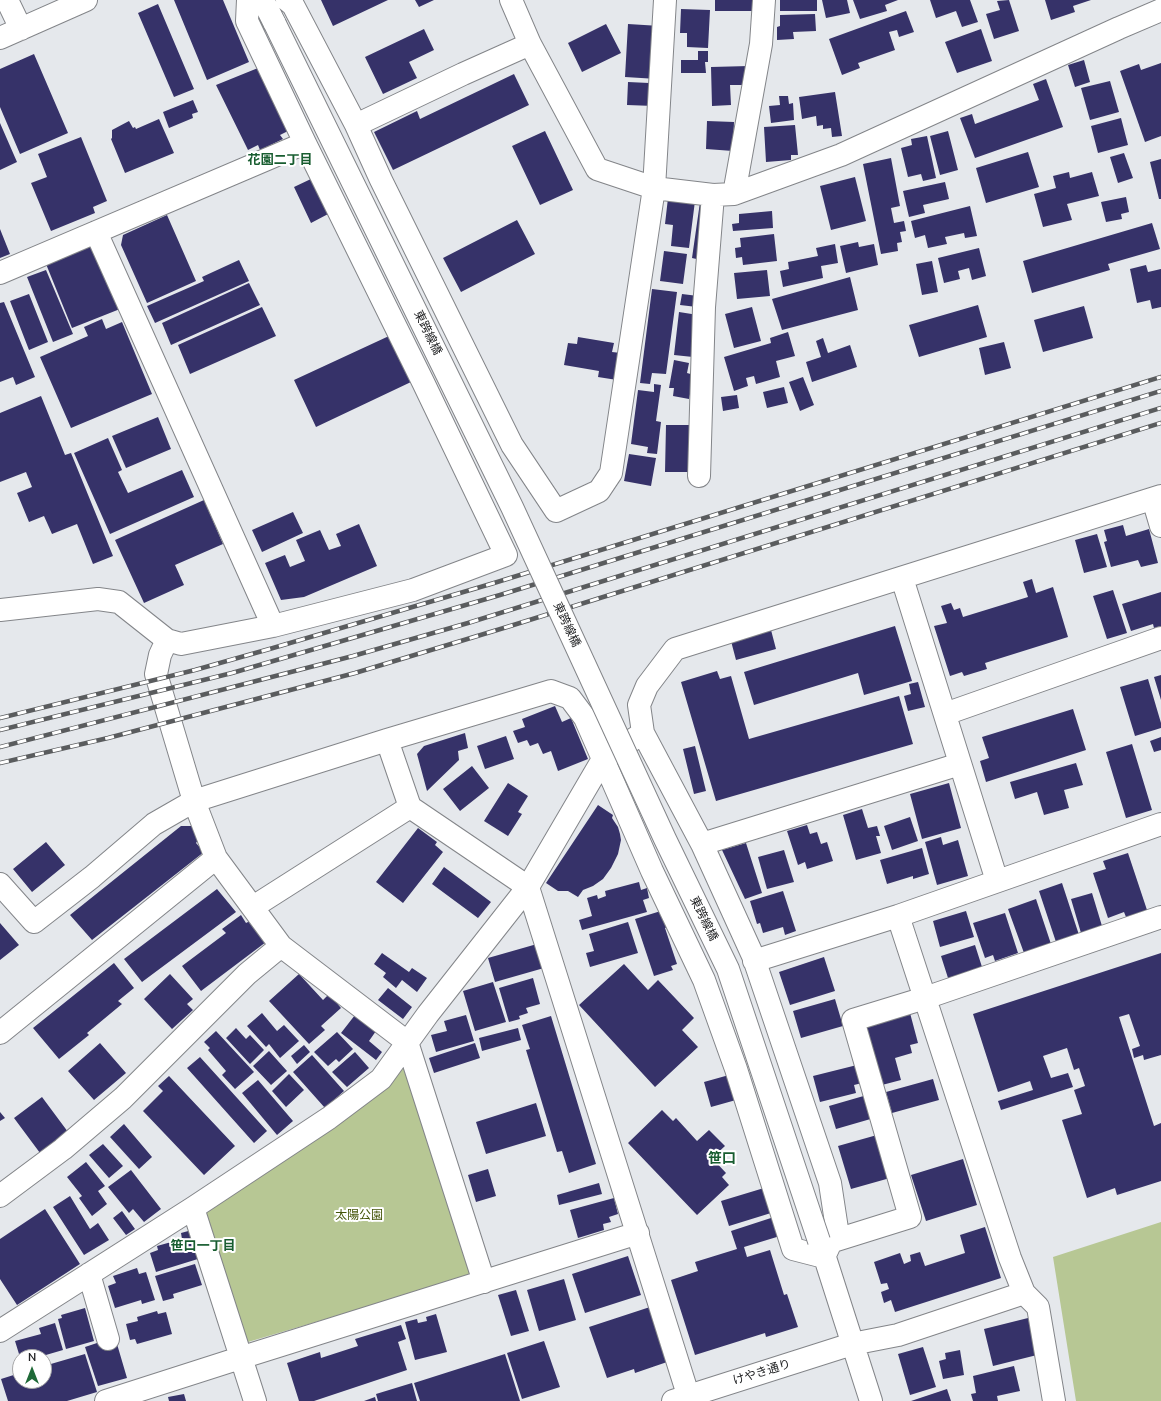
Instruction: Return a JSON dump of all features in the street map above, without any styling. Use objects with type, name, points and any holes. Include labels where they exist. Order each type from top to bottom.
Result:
[{"type":"street","points":[[7,0],[21,29]]},
{"type":"street","points":[[0,38],[86,0]]},
{"type":"street","points":[[2,606],[98,599],[119,602],[167,640],[181,644],[273,626],[413,590],[506,555],[247,21],[248,0]]},
{"type":"street","name":"東跨線橋","points":[[262,0],[512,507],[665,839],[728,969],[825,1247],[852,1344],[871,1401]]},
{"type":"street","points":[[287,0],[293,4],[356,125],[381,180],[512,444],[556,511],[599,491],[611,473],[654,188],[665,0]]},
{"type":"street","points":[[511,0],[530,44],[597,169],[654,188],[724,195],[841,155],[1161,10]]},
{"type":"street","points":[[699,476],[704,307],[724,195],[761,44],[764,0]]},
{"type":"street","points":[[356,125],[530,44]]},
{"type":"street","points":[[0,273],[305,143]]},
{"type":"street","points":[[96,232],[273,626]]},
{"type":"street","points":[[463,468],[512,444]]},
{"type":"street","points":[[825,1247],[837,1230],[830,1183],[754,960],[702,844],[643,733],[639,705],[647,686],[675,649],[1157,498],[1161,526]]},
{"type":"street","points":[[902,578],[997,881]]},
{"type":"street","points":[[944,714],[1161,638]]},
{"type":"street","points":[[167,640],[160,655],[156,674],[194,801],[216,858],[281,946],[407,1042],[484,1282]]},
{"type":"street","points":[[0,884],[34,922],[92,877],[154,824],[194,801],[387,740],[551,691],[570,698],[585,718],[652,871],[704,980],[736,1069],[793,1249],[825,1247],[910,1217],[853,1020],[925,998],[1161,917]]},
{"type":"street","points":[[0,1331],[193,1208],[329,1118],[381,1079],[428,1014],[528,886],[602,759],[643,733]]},
{"type":"street","points":[[387,740],[410,807],[528,886],[638,1233],[683,1399]]},
{"type":"street","points":[[702,844],[960,764]]},
{"type":"street","points":[[253,907],[410,807]]},
{"type":"street","points":[[754,960],[898,916],[1161,824]]},
{"type":"street","points":[[0,1033],[216,858]]},
{"type":"street","points":[[898,916],[1008,1251],[1024,1293],[1038,1307],[1054,1401]]},
{"type":"street","points":[[0,1196],[63,1149],[123,1098],[247,974],[281,946]]},
{"type":"street","points":[[193,1208],[255,1401]]},
{"type":"street","points":[[106,1401],[638,1233]]},
{"type":"street","points":[[89,1274],[108,1339]]},
{"type":"street","name":"けやき通り","points":[[683,1399],[852,1344],[898,1335],[1024,1293]]},
{"type":"green space","name":"太陽公園","points":[[407,1065],[471,1276],[248,1342],[204,1210],[373,1097]]},
{"type":"green space","points":[[1161,1222],[1161,1401],[1076,1401],[1053,1257]]},
{"type":"building","points":[[174,0],[223,0],[249,62],[207,80]]},
{"type":"building","points":[[321,0],[388,0],[333,26]]},
{"type":"building","points":[[415,0],[434,0],[419,7]]},
{"type":"building","points":[[715,0],[754,0],[754,11],[715,11]]},
{"type":"building","points":[[780,0],[817,0],[817,11],[780,11]]},
{"type":"building","points":[[822,0],[847,0],[850,13],[826,18]]},
{"type":"building","points":[[853,0],[898,0],[885,5],[887,11],[860,19]]},
{"type":"building","points":[[930,0],[970,0],[978,22],[962,27],[956,11],[936,18]]},
{"type":"building","points":[[1009,0],[1019,31],[994,39],[986,14],[1000,10],[997,1]]},
{"type":"building","points":[[1045,0],[1091,0],[1073,6],[1075,12],[1051,20]]},
{"type":"building","points":[[158,4],[194,89],[174,97],[138,13]]},
{"type":"building","points":[[681,9],[710,10],[708,48],[687,47],[687,33],[680,33]]},
{"type":"building","points":[[906,11],[914,32],[899,37],[897,30],[889,32],[895,50],[858,63],[860,68],[842,75],[829,39]]},
{"type":"building","points":[[815,14],[816,31],[793,32],[794,39],[777,40],[777,27],[780,26],[780,15]]},
{"type":"building","points":[[606,24],[621,53],[582,72],[568,43]]},
{"type":"building","points":[[628,24],[660,26],[657,79],[625,77]]},
{"type":"building","points":[[424,29],[434,50],[409,62],[417,78],[383,94],[365,57]]},
{"type":"building","points":[[981,29],[992,61],[957,73],[945,42]]},
{"type":"building","points":[[698,51],[708,51],[708,62],[705,62],[706,73],[681,73],[681,60],[698,60]]},
{"type":"building","points":[[34,54],[68,133],[20,154],[0,107],[0,69]]},
{"type":"building","points":[[1084,60],[1090,82],[1075,87],[1068,65]]},
{"type":"building","points":[[1161,63],[1161,136],[1145,142],[1120,71],[1139,64],[1141,70]]},
{"type":"building","points":[[749,66],[749,85],[730,85],[731,105],[712,106],[711,67]]},
{"type":"building","points":[[258,68],[288,131],[280,135],[283,139],[260,150],[258,145],[248,150],[216,85]]},
{"type":"building","points":[[514,74],[529,105],[393,170],[374,132],[417,111],[420,119]]},
{"type":"building","points":[[1046,79],[1063,127],[975,158],[960,118],[972,114],[975,124],[1039,100],[1033,84]]},
{"type":"building","points":[[1110,81],[1119,112],[1090,120],[1081,88]]},
{"type":"building","points":[[628,82],[649,83],[648,90],[655,90],[654,106],[627,105]]},
{"type":"building","points":[[835,92],[842,136],[832,137],[831,128],[823,129],[823,125],[817,126],[816,116],[802,119],[799,97]]},
{"type":"building","points":[[779,96],[788,96],[789,104],[793,103],[794,120],[771,123],[769,106],[780,105]]},
{"type":"building","points":[[193,100],[198,112],[192,114],[193,118],[169,128],[163,112]]},
{"type":"building","points":[[1121,118],[1128,145],[1098,153],[1091,126]]},
{"type":"building","points":[[159,119],[174,153],[125,173],[111,139],[112,130],[129,121],[133,128],[135,127],[136,129]]},
{"type":"building","points":[[707,121],[734,122],[733,151],[706,149]]},
{"type":"building","points":[[0,123],[17,162],[0,170]]},
{"type":"building","points":[[795,125],[798,155],[791,155],[791,160],[766,162],[764,127]]},
{"type":"building","points":[[545,131],[573,190],[540,205],[512,146]]},
{"type":"building","points":[[948,131],[958,170],[940,175],[930,136]]},
{"type":"building","points":[[927,136],[936,178],[923,181],[921,174],[908,177],[901,148],[912,145],[911,139]]},
{"type":"building","points":[[81,137],[107,201],[93,207],[95,213],[51,231],[31,183],[47,177],[38,154]]},
{"type":"building","points":[[1028,152],[1039,187],[986,203],[976,168]]},
{"type":"building","points":[[1124,153],[1133,178],[1118,183],[1110,157]]},
{"type":"building","points":[[891,158],[900,206],[891,208],[894,223],[904,221],[906,231],[900,232],[902,242],[897,243],[898,251],[881,254],[863,164]]},
{"type":"building","points":[[1161,159],[1161,199],[1159,199],[1150,162]]},
{"type":"building","points":[[1069,172],[1070,178],[1092,172],[1099,196],[1067,204],[1072,220],[1043,227],[1034,194],[1056,188],[1053,176]]},
{"type":"building","points":[[855,177],[866,221],[831,230],[820,186]]},
{"type":"building","points":[[313,178],[330,213],[311,223],[294,187]]},
{"type":"building","points":[[945,182],[949,199],[923,205],[925,213],[909,217],[903,191]]},
{"type":"building","points":[[1126,197],[1129,212],[1121,214],[1122,219],[1106,222],[1101,202]]},
{"type":"building","points":[[668,198],[695,201],[689,248],[671,246],[673,225],[665,224]]},
{"type":"building","points":[[700,202],[708,203],[701,260],[692,258]]},
{"type":"building","points":[[970,206],[977,236],[965,238],[964,233],[945,237],[947,244],[928,248],[925,235],[915,238],[911,221]]},
{"type":"building","points":[[772,211],[773,228],[733,231],[732,224],[739,223],[739,214]]},
{"type":"building","points":[[167,215],[196,281],[147,303],[121,245],[123,235]]},
{"type":"building","points":[[517,220],[535,254],[461,292],[443,258]]},
{"type":"building","points":[[1152,223],[1160,249],[1108,264],[1110,270],[1032,293],[1023,261]]},
{"type":"building","points":[[0,229],[10,254],[0,258]]},
{"type":"building","points":[[774,234],[777,261],[743,265],[742,257],[736,258],[735,248],[741,247],[740,238]]},
{"type":"building","points":[[858,242],[859,247],[874,244],[878,265],[846,273],[840,246]]},
{"type":"building","points":[[94,244],[120,309],[72,328],[46,264]]},
{"type":"building","points":[[835,244],[838,263],[821,266],[823,278],[783,287],[780,271],[789,269],[788,262],[818,256],[816,248]]},
{"type":"building","points":[[979,248],[986,276],[972,280],[969,268],[958,271],[960,279],[944,283],[938,258]]},
{"type":"building","points":[[664,251],[687,254],[683,284],[660,281]]},
{"type":"building","points":[[239,260],[249,281],[155,323],[147,306],[204,281],[202,277]]},
{"type":"building","points":[[932,261],[938,292],[922,295],[916,264]]},
{"type":"building","points":[[1146,265],[1148,272],[1161,269],[1161,307],[1152,309],[1150,300],[1137,303],[1130,269]]},
{"type":"building","points":[[46,270],[73,334],[53,342],[27,277]]},
{"type":"building","points":[[767,270],[770,296],[737,299],[734,273]]},
{"type":"building","points":[[850,277],[858,310],[782,330],[772,299]]},
{"type":"building","points":[[249,283],[260,305],[171,345],[162,323]]},
{"type":"building","points":[[652,289],[677,292],[666,374],[652,373],[650,384],[640,383]]},
{"type":"building","points":[[29,294],[48,342],[29,350],[10,301]]},
{"type":"building","points":[[682,294],[698,296],[697,307],[680,305]]},
{"type":"building","points":[[4,302],[35,377],[16,385],[13,377],[0,382],[0,303]]},
{"type":"building","points":[[978,305],[987,337],[919,357],[909,325]]},
{"type":"building","points":[[1084,306],[1093,338],[1043,352],[1034,320]]},
{"type":"building","points":[[262,307],[276,336],[190,374],[178,345]]},
{"type":"building","points":[[752,307],[761,341],[734,348],[725,314]]},
{"type":"building","points":[[679,312],[698,315],[693,357],[674,355]]},
{"type":"building","points":[[102,319],[106,329],[122,322],[152,394],[71,428],[40,357],[88,336],[84,327]]},
{"type":"building","points":[[788,332],[795,356],[776,361],[780,377],[756,384],[754,376],[746,378],[748,386],[734,391],[724,357],[771,343],[770,338]]},
{"type":"building","points":[[389,336],[411,382],[316,427],[294,380]]},
{"type":"building","points":[[578,337],[614,343],[612,352],[621,353],[617,380],[598,377],[599,371],[564,365],[568,343],[577,344]]},
{"type":"building","points":[[823,338],[828,353],[850,345],[857,367],[812,382],[806,362],[821,357],[816,341]]},
{"type":"building","points":[[1004,342],[1011,368],[985,375],[979,348]]},
{"type":"building","points":[[674,360],[689,363],[687,373],[694,375],[689,399],[673,396],[674,388],[669,388]]},
{"type":"building","points":[[803,377],[814,405],[800,411],[789,382]]},
{"type":"building","points":[[654,384],[661,385],[656,421],[661,422],[657,454],[647,453],[648,447],[631,444],[638,390],[654,392]]},
{"type":"building","points":[[784,387],[788,403],[767,408],[763,392]]},
{"type":"building","points":[[737,395],[739,408],[723,411],[721,397]]},
{"type":"building","points":[[41,396],[65,455],[71,453],[113,556],[93,564],[77,524],[52,534],[44,516],[29,522],[17,493],[32,487],[26,472],[0,482],[0,413]]},
{"type":"building","points":[[158,417],[171,449],[126,468],[112,436]]},
{"type":"building","points":[[666,425],[690,425],[690,472],[665,472]]},
{"type":"building","points":[[108,438],[122,470],[118,472],[128,493],[182,470],[194,497],[110,534],[74,453]]},
{"type":"building","points":[[629,454],[656,458],[651,486],[624,481]]},
{"type":"building","points":[[204,500],[223,544],[175,565],[184,585],[144,603],[115,540]]},
{"type":"building","points":[[293,512],[303,533],[262,552],[252,530]]},
{"type":"building","points":[[359,524],[377,566],[304,597],[281,600],[265,563],[285,555],[290,567],[305,561],[296,540],[320,530],[329,550],[341,546],[336,534]]},
{"type":"building","points":[[1123,525],[1126,536],[1149,529],[1158,563],[1141,567],[1138,560],[1111,567],[1104,542],[1107,541],[1104,530]]},
{"type":"building","points":[[1097,534],[1107,567],[1084,573],[1075,540]]},
{"type":"building","points":[[1032,579],[1036,593],[1053,587],[1068,637],[985,663],[987,669],[964,676],[962,672],[950,676],[934,626],[947,623],[941,606],[951,603],[954,610],[960,608],[963,617],[1028,597],[1023,582]]},
{"type":"building","points":[[1113,590],[1127,633],[1107,639],[1093,596]]},
{"type":"building","points":[[1161,592],[1161,626],[1154,628],[1153,624],[1131,631],[1122,604]]},
{"type":"building","points":[[895,626],[912,681],[864,695],[858,673],[754,705],[744,672]]},
{"type":"building","points":[[771,630],[776,649],[736,660],[731,641]]},
{"type":"building","points":[[717,671],[720,679],[731,676],[749,739],[899,696],[913,744],[716,801],[681,682]]},
{"type":"building","points":[[1161,675],[1161,700],[1154,677]]},
{"type":"building","points":[[1148,679],[1161,723],[1161,728],[1135,736],[1120,687]]},
{"type":"building","points":[[918,682],[925,707],[908,711],[904,696],[911,694],[909,684]]},
{"type":"building","points":[[555,706],[562,722],[571,718],[588,759],[558,771],[551,751],[543,754],[538,743],[530,746],[527,740],[518,743],[513,731],[525,727],[522,719]]},
{"type":"building","points":[[1073,709],[1086,750],[986,782],[980,761],[989,758],[982,737]]},
{"type":"building","points":[[465,733],[468,748],[458,751],[459,760],[427,791],[417,754],[424,746]]},
{"type":"building","points":[[506,736],[514,759],[485,769],[477,746]]},
{"type":"building","points":[[1161,737],[1161,750],[1154,752],[1150,741]]},
{"type":"building","points":[[1132,744],[1152,810],[1126,818],[1106,752]]},
{"type":"building","points":[[695,746],[706,791],[694,794],[683,749]]},
{"type":"building","points":[[1076,763],[1083,785],[1064,790],[1069,808],[1044,815],[1037,792],[1015,799],[1010,782]]},
{"type":"building","points":[[472,766],[489,788],[460,811],[443,789]]},
{"type":"building","points":[[508,783],[528,796],[518,812],[522,814],[508,836],[484,821]]},
{"type":"building","points":[[949,783],[961,828],[922,839],[910,794]]},
{"type":"building","points":[[598,805],[613,815],[612,818],[618,827],[621,840],[618,854],[611,868],[603,879],[593,886],[583,890],[578,897],[568,891],[558,891],[546,883]]},
{"type":"building","points":[[862,809],[868,828],[877,826],[880,836],[876,836],[881,853],[856,860],[843,815]]},
{"type":"building","points":[[910,817],[918,841],[892,850],[884,826]]},
{"type":"building","points":[[807,825],[810,834],[817,832],[821,844],[827,842],[833,861],[807,869],[805,862],[798,865],[787,831]]},
{"type":"building","points":[[181,826],[191,826],[196,829],[198,840],[196,843],[204,852],[92,940],[70,915]]},
{"type":"building","points":[[418,828],[437,842],[435,845],[443,852],[403,903],[376,882]]},
{"type":"building","points":[[941,837],[943,845],[958,840],[968,876],[937,885],[925,842]]},
{"type":"building","points":[[46,842],[65,865],[32,892],[13,869]]},
{"type":"building","points":[[746,843],[762,893],[745,899],[722,850]]},
{"type":"building","points":[[922,848],[929,874],[913,879],[913,876],[887,884],[880,860]]},
{"type":"building","points":[[784,850],[794,882],[767,889],[758,857]]},
{"type":"building","points":[[1128,853],[1147,910],[1126,917],[1124,912],[1108,918],[1093,873],[1106,869],[1103,861]]},
{"type":"building","points":[[444,867],[491,902],[478,918],[432,884]]},
{"type":"building","points":[[639,882],[641,890],[647,888],[649,898],[643,900],[647,912],[582,930],[579,920],[592,916],[587,898],[597,895],[598,899],[606,896],[605,891]]},
{"type":"building","points":[[1062,883],[1079,935],[1056,942],[1039,891]]},
{"type":"building","points":[[217,889],[236,912],[142,982],[124,959]]},
{"type":"building","points":[[783,891],[796,931],[785,935],[783,927],[763,933],[760,923],[757,924],[750,901]]},
{"type":"building","points":[[1092,893],[1102,926],[1081,933],[1071,899]]},
{"type":"building","points":[[1036,899],[1051,944],[1024,953],[1008,909]]},
{"type":"building","points":[[664,910],[670,926],[665,928],[677,964],[671,966],[673,970],[654,976],[635,919]]},
{"type":"building","points":[[966,911],[974,937],[940,947],[933,921]]},
{"type":"building","points":[[1005,913],[1018,953],[995,961],[993,955],[985,958],[973,923]]},
{"type":"building","points":[[241,915],[246,923],[250,921],[266,942],[201,991],[182,966],[226,933],[222,929]]},
{"type":"building","points":[[628,922],[638,953],[590,967],[586,953],[594,951],[589,934]]},
{"type":"building","points":[[0,923],[19,945],[0,960]]},
{"type":"building","points":[[537,944],[544,968],[495,982],[488,958]]},
{"type":"building","points":[[975,945],[982,967],[948,978],[941,956]]},
{"type":"building","points":[[382,953],[409,972],[412,968],[427,978],[417,992],[402,980],[396,988],[383,977],[386,973],[374,964]]},
{"type":"building","points":[[1161,953],[1161,1055],[1144,1060],[1143,1055],[1134,1058],[1132,1049],[1140,1046],[1129,1014],[1119,1017],[1154,1126],[1161,1123],[1161,1181],[1117,1195],[1115,1188],[1087,1198],[1062,1120],[1082,1114],[1074,1090],[1085,1086],[1079,1068],[1074,1070],[1067,1048],[1043,1056],[1051,1078],[1068,1073],[1073,1087],[1001,1110],[998,1101],[1033,1090],[1030,1081],[998,1092],[973,1014]]},
{"type":"building","points":[[824,957],[835,991],[790,1005],[779,972]]},
{"type":"building","points":[[114,963],[134,988],[118,1001],[122,1004],[87,1033],[89,1035],[59,1059],[33,1028]]},
{"type":"building","points":[[624,964],[648,990],[658,980],[694,1018],[682,1030],[698,1047],[655,1087],[579,1005]]},
{"type":"building","points":[[170,974],[193,999],[187,1004],[193,1010],[172,1029],[144,999]]},
{"type":"building","points":[[299,974],[323,1000],[329,994],[341,1008],[321,1026],[325,1030],[309,1044],[269,1001]]},
{"type":"building","points":[[533,978],[540,1004],[526,1008],[528,1013],[519,1016],[520,1019],[509,1022],[499,988]]},
{"type":"building","points":[[493,982],[506,1022],[475,1031],[463,991]]},
{"type":"building","points":[[388,988],[412,1007],[403,1019],[378,1000]]},
{"type":"building","points":[[835,999],[843,1026],[801,1038],[793,1011]]},
{"type":"building","points":[[262,1013],[277,1031],[284,1025],[299,1041],[280,1058],[269,1044],[266,1047],[247,1026]]},
{"type":"building","points":[[910,1013],[918,1043],[910,1045],[912,1053],[895,1058],[901,1080],[882,1085],[866,1025]]},
{"type":"building","points":[[355,1015],[376,1031],[369,1041],[382,1052],[376,1060],[341,1033]]},
{"type":"building","points":[[466,1015],[474,1041],[436,1052],[431,1035],[447,1031],[444,1021]]},
{"type":"building","points":[[551,1016],[596,1164],[569,1173],[562,1151],[557,1152],[526,1050],[530,1049],[522,1025]]},
{"type":"building","points":[[236,1028],[246,1039],[250,1035],[264,1050],[250,1064],[226,1038]]},
{"type":"building","points":[[518,1028],[521,1040],[482,1051],[479,1038]]},
{"type":"building","points":[[216,1031],[254,1072],[235,1089],[222,1075],[226,1071],[208,1050],[210,1048],[204,1042]]},
{"type":"building","points":[[337,1032],[353,1049],[339,1062],[336,1059],[328,1066],[314,1052]]},
{"type":"building","points":[[100,1043],[126,1073],[94,1100],[68,1071]]},
{"type":"building","points":[[475,1043],[480,1058],[434,1073],[429,1058]]},
{"type":"building","points":[[304,1045],[310,1052],[297,1064],[291,1056]]},
{"type":"building","points":[[269,1051],[287,1071],[271,1085],[253,1066]]},
{"type":"building","points":[[355,1052],[369,1068],[347,1087],[332,1072]]},
{"type":"building","points":[[312,1055],[344,1091],[325,1108],[293,1072]]},
{"type":"building","points":[[200,1057],[267,1131],[254,1143],[187,1068]]},
{"type":"building","points":[[857,1065],[862,1083],[854,1085],[856,1093],[820,1102],[813,1076]]},
{"type":"building","points":[[289,1074],[304,1090],[286,1107],[272,1091]]},
{"type":"building","points":[[729,1075],[736,1100],[711,1107],[704,1082]]},
{"type":"building","points":[[169,1076],[235,1146],[204,1175],[143,1111],[163,1091],[158,1086]]},
{"type":"building","points":[[933,1079],[939,1100],[892,1113],[886,1092]]},
{"type":"building","points":[[258,1080],[293,1121],[277,1135],[242,1093]]},
{"type":"building","points":[[867,1095],[874,1118],[836,1129],[829,1106]]},
{"type":"building","points":[[42,1097],[68,1132],[40,1153],[14,1118]]},
{"type":"building","points":[[536,1103],[546,1136],[486,1154],[476,1122]]},
{"type":"building","points":[[662,1110],[673,1121],[676,1118],[697,1141],[709,1130],[725,1146],[712,1158],[726,1173],[722,1177],[729,1185],[697,1215],[628,1143]]},
{"type":"building","points":[[0,1112],[5,1118],[0,1121]]},
{"type":"building","points":[[124,1124],[152,1157],[139,1169],[110,1137]]},
{"type":"building","points":[[877,1135],[890,1178],[851,1189],[838,1146]]},
{"type":"building","points":[[103,1144],[123,1166],[109,1178],[89,1155]]},
{"type":"building","points":[[963,1159],[977,1205],[926,1221],[911,1175]]},
{"type":"building","points":[[86,1162],[105,1186],[98,1191],[107,1204],[92,1216],[79,1198],[82,1196],[67,1177]]},
{"type":"building","points":[[488,1169],[496,1196],[476,1202],[468,1175]]},
{"type":"building","points":[[131,1170],[161,1209],[144,1222],[133,1209],[129,1213],[108,1187]]},
{"type":"building","points":[[599,1183],[602,1194],[559,1205],[557,1195]]},
{"type":"building","points":[[764,1188],[771,1213],[729,1226],[721,1201]]},
{"type":"building","points":[[70,1196],[90,1229],[98,1223],[109,1240],[84,1255],[53,1207]]},
{"type":"building","points":[[614,1198],[618,1214],[609,1217],[611,1222],[603,1224],[604,1230],[578,1238],[570,1210]]},
{"type":"building","points":[[45,1209],[80,1264],[17,1305],[0,1279],[0,1239]]},
{"type":"building","points":[[122,1211],[135,1229],[126,1235],[113,1218]]},
{"type":"building","points":[[774,1217],[780,1236],[744,1247],[747,1257],[770,1250],[784,1295],[787,1294],[798,1327],[766,1337],[765,1333],[695,1355],[671,1280],[698,1271],[695,1262],[737,1249],[731,1231]]},
{"type":"building","points":[[985,1227],[1001,1278],[895,1312],[891,1300],[884,1303],[881,1292],[889,1289],[887,1283],[881,1284],[874,1262],[900,1253],[904,1264],[911,1261],[910,1255],[920,1252],[925,1266],[965,1253],[960,1235]]},
{"type":"building","points":[[192,1230],[201,1258],[156,1272],[150,1253],[158,1250],[157,1246],[182,1239],[181,1233]]},
{"type":"building","points":[[628,1256],[641,1295],[585,1313],[572,1274]]},
{"type":"building","points":[[195,1264],[202,1285],[173,1294],[174,1298],[163,1301],[155,1276]]},
{"type":"building","points":[[137,1268],[139,1274],[146,1272],[155,1300],[142,1304],[141,1300],[115,1308],[108,1286],[116,1283],[113,1276]]},
{"type":"building","points":[[564,1279],[576,1320],[539,1331],[527,1290]]},
{"type":"building","points":[[516,1290],[529,1331],[511,1336],[498,1295]]},
{"type":"building","points":[[650,1307],[670,1361],[635,1373],[634,1369],[607,1378],[589,1327]]},
{"type":"building","points":[[85,1308],[94,1341],[66,1349],[58,1319],[62,1318],[61,1315]]},
{"type":"building","points":[[157,1311],[158,1314],[166,1312],[172,1334],[137,1344],[135,1339],[130,1340],[126,1324],[138,1321],[137,1317]]},
{"type":"building","points":[[436,1314],[447,1352],[415,1360],[405,1322],[417,1319],[418,1323],[427,1321],[426,1317]]},
{"type":"building","points":[[1028,1318],[1037,1355],[993,1366],[984,1329]]},
{"type":"building","points":[[55,1323],[63,1350],[52,1353],[52,1349],[17,1349],[15,1341],[41,1334],[39,1328]]},
{"type":"building","points":[[401,1325],[406,1339],[398,1342],[407,1370],[314,1401],[299,1401],[287,1363],[320,1352],[321,1358],[358,1346],[355,1339]]},
{"type":"building","points":[[103,1341],[117,1344],[127,1378],[98,1386],[85,1347]]},
{"type":"building","points":[[544,1341],[560,1387],[522,1399],[507,1353]]},
{"type":"building","points":[[923,1347],[936,1387],[910,1395],[898,1354]]},
{"type":"building","points":[[960,1350],[964,1375],[943,1379],[939,1361],[946,1359],[945,1353]]},
{"type":"building","points":[[85,1354],[97,1392],[67,1401],[8,1401],[1,1379],[12,1376],[12,1389],[52,1389],[52,1364]]},
{"type":"building","points":[[505,1354],[520,1401],[420,1401],[414,1383]]},
{"type":"building","points":[[1014,1366],[1020,1391],[997,1396],[998,1401],[973,1401],[971,1394],[976,1393],[973,1376]]},
{"type":"building","points":[[412,1383],[417,1401],[378,1401],[376,1394]]},
{"type":"building","points":[[947,1389],[951,1401],[911,1401]]},
{"type":"building","points":[[184,1394],[186,1401],[169,1401],[168,1397]]},
{"type":"building","points":[[375,1397],[376,1401],[364,1401]]},
{"type":"railway","points":[[0,718],[195,670],[273,648],[494,583],[1161,377]]},
{"type":"railway","points":[[0,730],[232,673],[500,595],[1161,391]]},
{"type":"railway","points":[[0,747],[353,656],[468,623],[1161,408]]},
{"type":"railway","points":[[0,763],[108,738],[355,673],[1161,423]]},
{"type":"district","name":"花園二丁目","points":[[280,161]]},
{"type":"district","name":"笹口","points":[[722,1160]]},
{"type":"district","name":"笹口一丁目","points":[[203,1247]]}]
